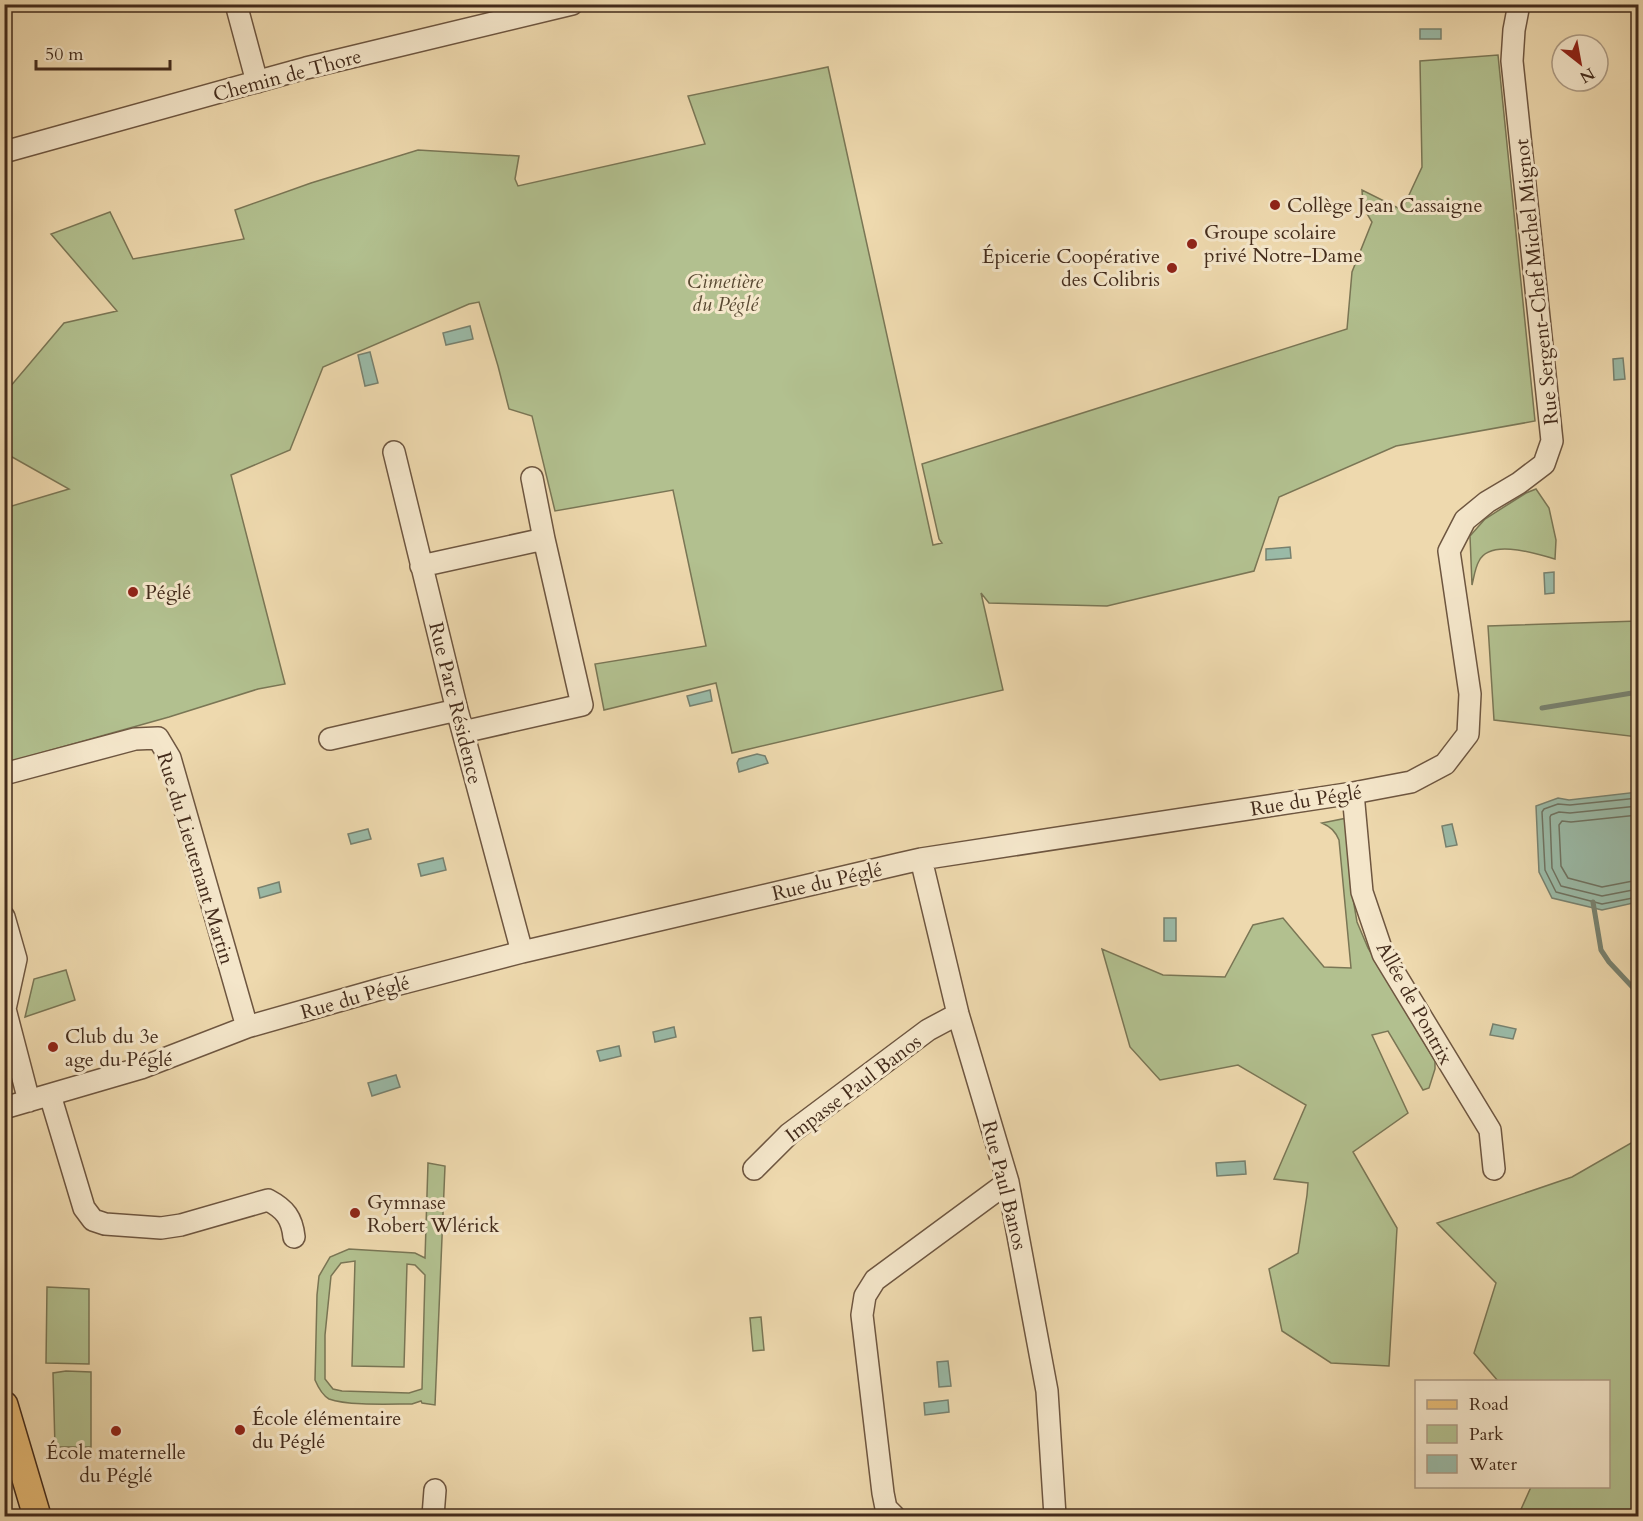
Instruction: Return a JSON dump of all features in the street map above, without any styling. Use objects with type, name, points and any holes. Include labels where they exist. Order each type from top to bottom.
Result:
[{"type":"main road","points":[[4,1405],[37,1516]]},
{"type":"street","points":[[236,4],[257,82]]},
{"type":"street","name":"Chemin de Thore","points":[[4,152],[306,68],[572,4]]},
{"type":"street","name":"Rue Sergent-Chef Michel Mignot","points":[[1449,551],[1465,520],[1487,502],[1519,483],[1544,464],[1552,441],[1512,61],[1519,4]]},
{"type":"street","name":"Rue Parc Résidence","points":[[394,452],[457,710],[522,952]]},
{"type":"street","points":[[463,732],[582,705],[585,689],[544,539],[532,478]]},
{"type":"street","points":[[421,566],[544,539]]},
{"type":"street","name":"Rue du Péglé","points":[[4,1108],[141,1068],[247,1027],[384,988],[522,952],[921,859],[1353,793],[1411,782],[1446,764],[1468,734],[1470,694],[1449,551]]},
{"type":"street","points":[[330,739],[457,710]]},
{"type":"street","name":"Rue du Lieutenant Martin","points":[[4,774],[135,739],[158,738],[170,758],[247,1027]]},
{"type":"street","name":"Allée de Pontrix","points":[[1353,793],[1362,892],[1383,954],[1490,1130],[1494,1169]]},
{"type":"street","name":"Rue Paul Banos","points":[[921,859],[958,1014],[1008,1182],[1047,1391],[1055,1516]]},
{"type":"street","points":[[4,917],[16,959],[5,1009],[29,1101]]},
{"type":"street","name":"Impasse Paul Banos","points":[[754,1169],[789,1134],[928,1030],[958,1014]]},
{"type":"street","points":[[50,1095],[84,1208],[93,1220],[105,1224],[160,1228],[181,1225],[268,1200],[278,1205],[287,1214],[293,1225],[294,1237]]},
{"type":"street","points":[[894,1516],[886,1508],[883,1493],[862,1315],[865,1296],[875,1280],[1008,1182]]},
{"type":"street","points":[[433,1516],[435,1490]]},
{"type":"green space","name":"Cimetière du Péglé","points":[[1498,55],[1535,421],[1396,446],[1279,497],[1254,571],[1107,606],[989,603],[981,593],[1003,690],[732,753],[716,683],[604,710],[595,664],[706,646],[673,490],[555,511],[532,416],[509,409],[479,302],[469,304],[323,367],[290,450],[231,475],[285,684],[258,689],[169,717],[5,763],[5,508],[69,489],[5,453],[4,420],[9,388],[64,323],[117,311],[51,234],[110,212],[133,259],[244,239],[235,210],[311,183],[418,150],[519,156],[515,179],[518,186],[705,144],[688,96],[828,67],[933,545],[942,543],[939,539],[922,464],[1347,329],[1352,272],[1372,222],[1363,207],[1362,190],[1402,210],[1422,167],[1420,61]]},
{"type":"green space","points":[[1536,489],[1549,508],[1556,540],[1555,559],[1514,550],[1493,550],[1479,561],[1472,585],[1470,536],[1485,519]]},
{"type":"green space","points":[[1638,621],[1638,737],[1494,720],[1488,626]]},
{"type":"green space","points":[[1347,818],[1350,881],[1357,922],[1368,948],[1435,1061],[1429,1088],[1423,1090],[1388,1031],[1372,1035],[1408,1113],[1353,1152],[1397,1228],[1389,1366],[1331,1363],[1282,1331],[1269,1269],[1298,1253],[1308,1183],[1274,1179],[1306,1105],[1238,1065],[1160,1080],[1130,1047],[1102,949],[1163,975],[1225,977],[1253,925],[1283,918],[1324,967],[1351,968],[1339,840],[1328,826],[1322,823]]},
{"type":"green space","points":[[66,970],[75,1000],[25,1017],[34,979]]},
{"type":"green space","points":[[1638,1139],[1638,1516],[1518,1516],[1531,1488],[1610,1488],[1610,1380],[1497,1380],[1474,1353],[1496,1283],[1437,1223],[1572,1177]]},
{"type":"green space","points":[[428,1163],[445,1166],[435,1405],[421,1401],[412,1404],[358,1404],[329,1399],[320,1391],[315,1380],[319,1276],[330,1257],[349,1249],[415,1253],[425,1258]],"holes":[[[355,1261],[352,1366],[404,1367],[407,1264],[415,1265],[425,1275],[422,1389],[409,1393],[342,1391],[333,1389],[325,1379],[325,1335],[331,1276],[341,1263]]]},
{"type":"green space","points":[[47,1287],[89,1289],[89,1364],[46,1363]]},
{"type":"green space","points":[[761,1317],[764,1350],[753,1351],[750,1318]]},
{"type":"green space","points":[[91,1372],[91,1447],[55,1447],[53,1373]]},
{"type":"water","points":[[1420,29],[1441,29],[1441,39],[1420,39]]},
{"type":"water","points":[[470,326],[473,339],[446,345],[443,333]]},
{"type":"water","points":[[370,352],[378,383],[365,386],[358,355]]},
{"type":"water","points":[[1623,358],[1625,379],[1614,380],[1613,359]]},
{"type":"water","points":[[1290,547],[1291,558],[1266,560],[1266,549]]},
{"type":"water","points":[[1554,572],[1554,593],[1545,594],[1544,573]]},
{"type":"water","points":[[710,690],[712,701],[690,706],[687,696]]},
{"type":"water","points":[[757,754],[765,756],[768,763],[739,772],[737,763],[739,759]]},
{"type":"water","points":[[1638,792],[1638,902],[1602,910],[1552,898],[1539,872],[1536,806],[1558,798],[1569,800]]},
{"type":"water","points":[[1452,824],[1457,845],[1446,847],[1442,826]]},
{"type":"water","points":[[368,829],[371,839],[351,844],[348,834]]},
{"type":"water","points":[[443,858],[446,870],[421,876],[418,864]]},
{"type":"water","points":[[279,882],[281,892],[260,898],[258,888]]},
{"type":"water","points":[[1164,918],[1176,918],[1176,941],[1164,941]]},
{"type":"water","points":[[1493,1024],[1516,1029],[1513,1039],[1490,1035]]},
{"type":"water","points":[[674,1027],[676,1037],[655,1042],[653,1032]]},
{"type":"water","points":[[619,1046],[621,1056],[600,1061],[597,1051]]},
{"type":"water","points":[[396,1075],[400,1087],[372,1096],[368,1083]]},
{"type":"water","points":[[1245,1161],[1246,1174],[1217,1176],[1216,1163]]},
{"type":"water","points":[[948,1361],[951,1386],[939,1387],[937,1362]]},
{"type":"water","points":[[948,1400],[949,1412],[925,1415],[924,1403]]},
{"type":"waterway","points":[[1542,708],[1638,692]]},
{"type":"waterway","points":[[1593,902],[1601,950],[1638,993]]},
{"type":"place","name":"Collège Jean Cassaigne","points":[[1275,205]]},
{"type":"place","name":"Groupe scolaire privé Notre-Dame","points":[[1192,244]]},
{"type":"place","name":"Épicerie Coopérative des Colibris","points":[[1172,268]]},
{"type":"place","name":"Péglé","points":[[133,592]]},
{"type":"place","name":"Club du 3e age du Péglé","points":[[53,1047]]},
{"type":"place","name":"Gymnase Robert Wlérick","points":[[355,1213]]},
{"type":"place","name":"École élémentaire du Péglé","points":[[240,1430]]},
{"type":"place","name":"École maternelle du Péglé","points":[[116,1431]]}]
